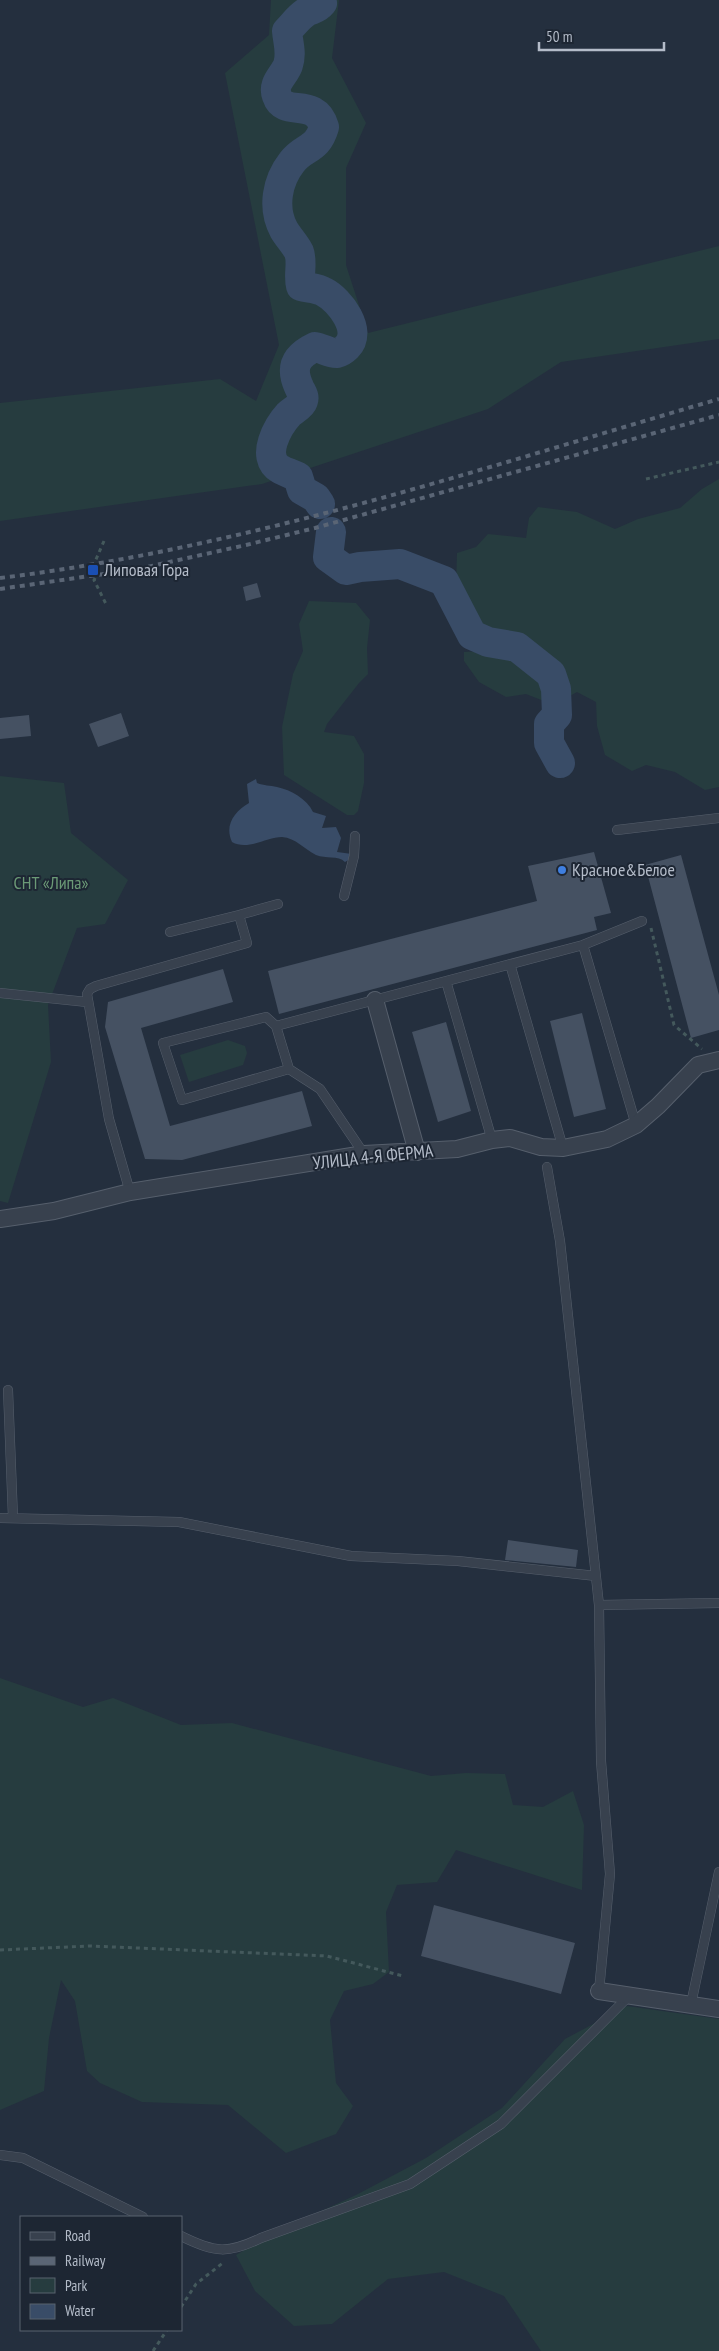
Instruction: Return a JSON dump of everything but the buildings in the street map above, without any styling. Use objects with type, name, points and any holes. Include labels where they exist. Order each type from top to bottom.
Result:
[{"type":"street","points":[[375,1000],[417,1152]]},
{"type":"street","name":"УЛИЦА 4-Я ФЕРМА","points":[[0,1219],[54,1211],[130,1192],[364,1154],[457,1149],[492,1140],[510,1138],[541,1147],[562,1148],[607,1139],[636,1125],[658,1106],[698,1065],[718,1061]]},
{"type":"street","points":[[599,1991],[630,1994],[719,2009]]},
{"type":"lane","points":[[617,830],[719,818]]},
{"type":"lane","points":[[344,896],[354,856],[355,836]]},
{"type":"lane","points":[[170,932],[278,904]]},
{"type":"lane","points":[[130,1192],[109,1119],[87,994],[90,989],[96,986],[247,943],[239,914]]},
{"type":"lane","points":[[276,1026],[583,945],[642,921]]},
{"type":"lane","points":[[583,945],[636,1125]]},
{"type":"lane","points":[[510,964],[562,1148]]},
{"type":"lane","points":[[446,981],[492,1140]]},
{"type":"lane","points":[[0,993],[87,1002]]},
{"type":"lane","points":[[289,1069],[182,1100],[163,1043],[266,1017],[276,1026],[289,1069],[320,1089],[364,1154]]},
{"type":"lane","points":[[547,1167],[560,1241],[599,1604],[601,1761],[610,1874],[599,1991]]},
{"type":"lane","points":[[8,1390],[13,1518]]},
{"type":"lane","points":[[0,1518],[179,1522],[351,1556],[458,1561],[596,1576]]},
{"type":"lane","points":[[599,1604],[719,1603]]},
{"type":"lane","points":[[691,2004],[719,1872]]},
{"type":"lane","points":[[182,2236],[218,2250],[240,2249],[261,2238],[410,2184],[501,2124],[630,1994]]},
{"type":"lane","points":[[0,2155],[24,2158],[141,2216]]},
{"type":"path","points":[[646,479],[719,462]]},
{"type":"path","points":[[104,541],[94,564],[97,575],[94,580],[107,606]]},
{"type":"path","points":[[650,928],[674,1025],[718,1061]]},
{"type":"path","points":[[0,1950],[90,1946],[327,1956],[402,1976]]},
{"type":"path","points":[[182,2305],[196,2284],[240,2249]]},
{"type":"path","points":[[153,2351],[166,2331]]},
{"type":"green space","points":[[271,0],[339,0],[332,58],[366,123],[346,168],[346,265],[368,333],[719,246],[719,339],[561,362],[488,409],[262,484],[0,521],[0,403],[220,379],[256,401],[279,345],[225,73],[269,35]]},
{"type":"green space","points":[[719,479],[719,787],[705,790],[675,772],[646,765],[632,771],[605,755],[597,726],[596,702],[577,692],[554,705],[526,694],[506,697],[479,682],[464,661],[464,652],[505,650],[498,639],[482,632],[469,614],[465,598],[456,586],[457,553],[476,547],[488,534],[526,538],[529,518],[538,507],[577,512],[615,529],[638,519],[680,508],[702,489]]},
{"type":"green space","points":[[309,601],[356,603],[370,620],[367,648],[368,674],[327,724],[324,732],[354,736],[364,754],[364,783],[358,811],[354,815],[347,815],[284,775],[282,727],[293,674],[303,651],[299,624]]},
{"type":"green space","name":"СНТ «Липа»","points":[[0,776],[64,783],[71,833],[128,880],[105,924],[77,928],[48,1005],[51,1062],[8,1203],[0,1201]]},
{"type":"green space","points":[[228,1040],[245,1046],[247,1053],[243,1065],[189,1082],[180,1055]]},
{"type":"green space","points":[[0,1678],[83,1707],[113,1698],[181,1725],[232,1723],[431,1776],[466,1773],[505,1774],[513,1805],[543,1807],[573,1791],[584,1825],[582,1890],[456,1850],[437,1882],[397,1885],[386,1912],[389,1972],[373,1984],[344,1991],[330,2020],[336,2083],[353,2106],[336,2134],[286,2153],[228,2105],[142,2102],[100,2083],[87,2071],[75,2001],[61,1980],[49,2038],[44,2091],[0,2110]]},
{"type":"green space","points":[[627,2006],[719,2019],[719,2351],[541,2351],[504,2296],[444,2272],[388,2279],[332,2324],[294,2326],[255,2291],[236,2255],[272,2234],[356,2195],[426,2158],[502,2108],[565,2039]]},
{"type":"water","points":[[256,779],[257,783],[262,785],[282,788],[293,793],[303,799],[313,812],[326,816],[322,828],[336,827],[341,838],[337,852],[352,854],[350,859],[345,862],[339,859],[316,855],[296,842],[282,837],[244,845],[232,842],[229,830],[230,824],[235,814],[249,803],[247,784]]},
{"type":"waterway","points":[[320,504],[316,498],[302,490],[298,477],[280,469],[274,464],[271,457],[271,449],[280,426],[289,414],[299,407],[303,401],[295,374],[296,363],[299,358],[315,347],[335,353],[342,351],[351,340],[352,333],[348,316],[337,302],[322,291],[301,286],[301,260],[299,252],[280,222],[277,204],[280,186],[287,169],[301,153],[318,140],[324,127],[320,118],[314,112],[286,106],[281,102],[276,91],[277,83],[289,61],[290,52],[287,31],[302,15],[320,5],[322,3],[321,0]]},
{"type":"waterway","points":[[331,532],[328,557],[346,570],[400,564],[444,581],[472,635],[488,642],[517,647],[551,674],[556,689],[557,715],[549,724],[549,743],[560,763]]},
{"type":"railway","points":[[0,578],[92,565],[183,547],[273,526],[452,478],[719,399]]},
{"type":"railway","points":[[0,589],[138,569],[246,545],[315,528],[719,415]]},
{"type":"place","name":"Липовая Гора","points":[[93,570]]},
{"type":"place","name":"Красное&Белое","points":[[562,870]]}]
